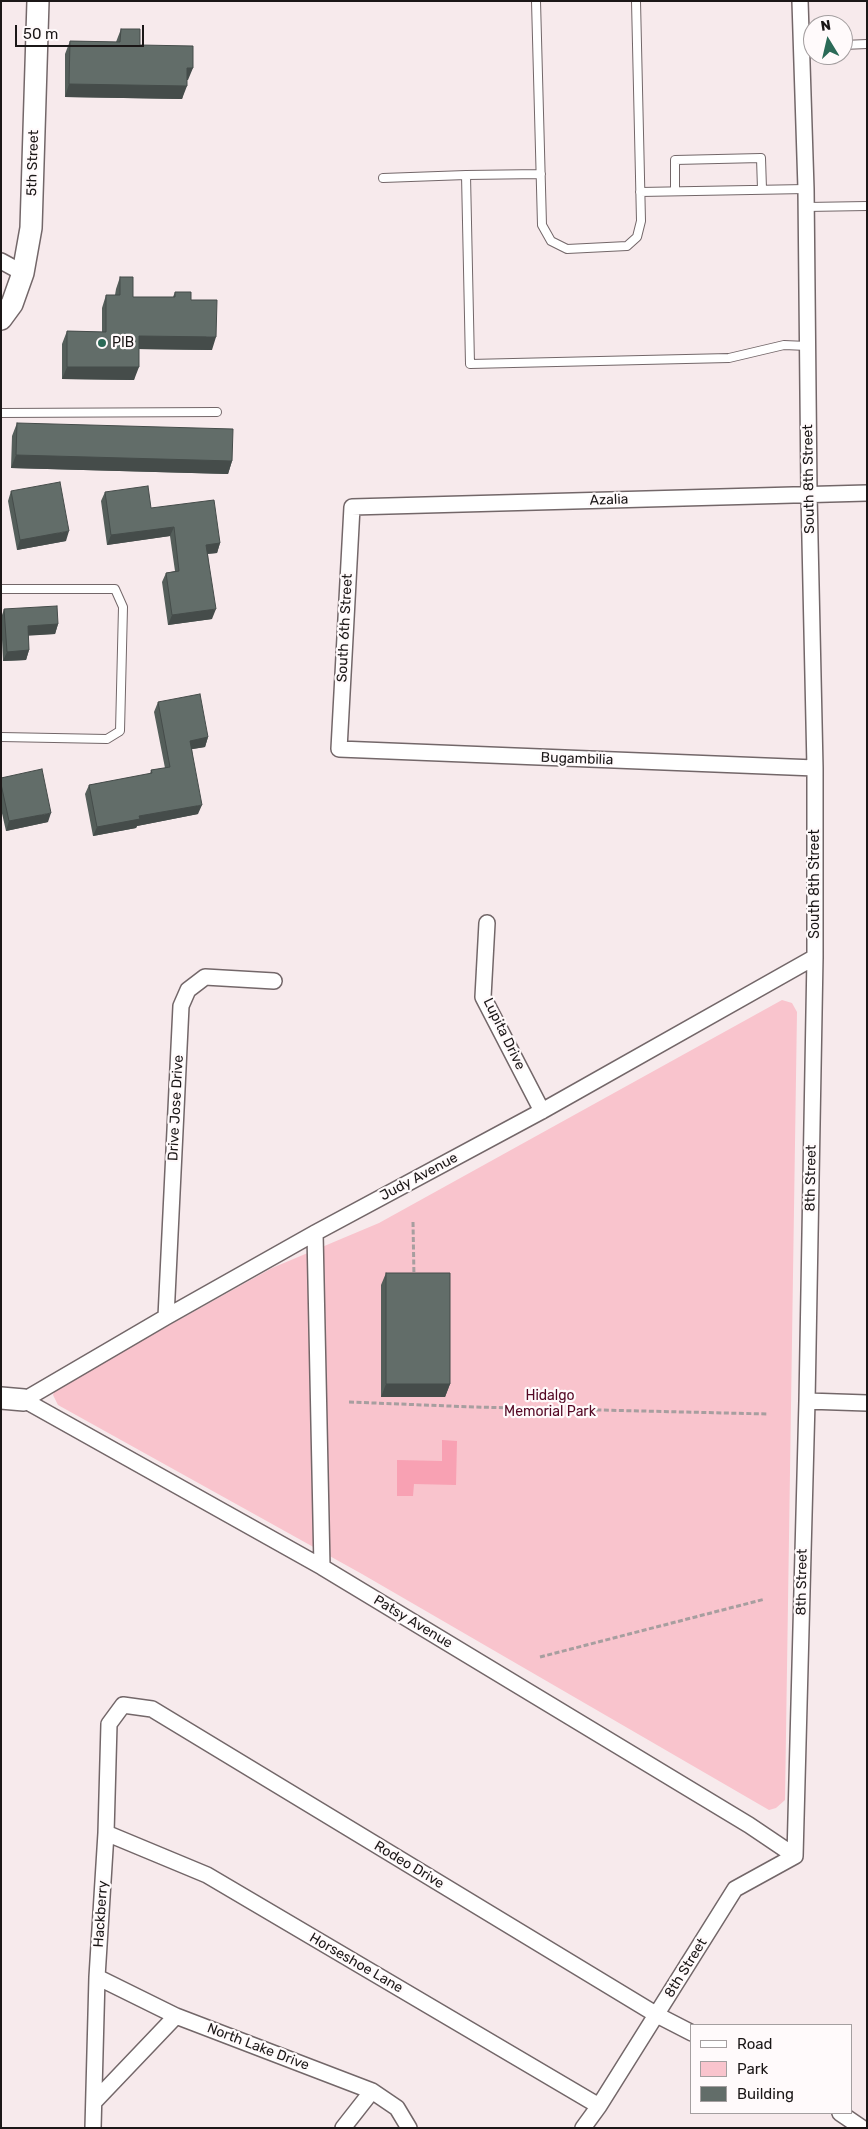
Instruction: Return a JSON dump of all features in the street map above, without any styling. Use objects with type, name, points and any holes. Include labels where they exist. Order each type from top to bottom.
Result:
[{"type":"street","name":"5th Street","points":[[1,319],[12,304],[23,273],[31,228],[38,1]]},
{"type":"street","name":"South 8th Street","points":[[800,1],[803,20]]},
{"type":"street","name":"South 8th Street","points":[[807,65],[807,346],[815,768],[815,957]]},
{"type":"street","points":[[1,261],[23,273]]},
{"type":"street","name":"Azalia","points":[[352,508],[867,493]]},
{"type":"street","name":"South 6th Street","points":[[339,749],[352,508]]},
{"type":"street","name":"Bugambilia","points":[[339,749],[815,768]]},
{"type":"street","name":"Lupita Drive","points":[[487,923],[483,997],[542,1111]]},
{"type":"street","name":"Judy Avenue","points":[[24,1400],[315,1233],[542,1111],[815,957]]},
{"type":"street","name":"8th Street","points":[[583,2128],[657,2015],[735,1889],[795,1856],[807,1401],[815,957]]},
{"type":"street","name":"Drive Jose Drive","points":[[166,1317],[181,1006],[188,990],[205,977],[274,981]]},
{"type":"street","points":[[315,1233],[322,1567]]},
{"type":"street","points":[[1,1398],[24,1400]]},
{"type":"street","name":"Patsy Avenue","points":[[24,1400],[322,1567],[749,1825],[795,1856]]},
{"type":"street","points":[[807,1401],[867,1403]]},
{"type":"street","name":"Hackberry","points":[[93,2128],[97,1977],[106,1833],[110,1724],[123,1705]]},
{"type":"street","name":"Rodeo Drive","points":[[123,1705],[152,1709],[657,2015],[690,2032]]},
{"type":"street","name":"Horseshoe Lane","points":[[106,1833],[207,1875],[599,2106]]},
{"type":"street","name":"North Lake Drive","points":[[97,1977],[176,2016],[372,2090],[397,2108],[409,2128]]},
{"type":"street","points":[[94,2102],[176,2016]]},
{"type":"street","points":[[343,2128],[372,2090]]},
{"type":"street","points":[[841,2114],[862,2128]]},
{"type":"lane","points":[[536,1],[542,225],[551,241],[567,249],[627,246],[638,237],[641,221],[636,1]]},
{"type":"lane","points":[[853,45],[867,44]]},
{"type":"lane","points":[[675,191],[674,160],[761,158],[762,190]]},
{"type":"lane","points":[[383,178],[541,174]]},
{"type":"lane","points":[[466,176],[470,364],[729,358],[784,346],[807,346]]},
{"type":"lane","points":[[640,192],[806,188]]},
{"type":"lane","points":[[806,207],[867,206]]},
{"type":"lane","points":[[1,413],[217,412]]},
{"type":"lane","points":[[1,589],[115,589],[123,607],[120,731],[107,739],[1,737]]},
{"type":"path","points":[[413,1222],[414,1283]]},
{"type":"path","points":[[349,1402],[767,1414]]},
{"type":"path","points":[[540,1657],[764,1598]]},
{"type":"green space","name":"Hidalgo Memorial Park","points":[[782,1000],[792,1003],[797,1012],[785,1800],[776,1808],[769,1810],[362,1574],[58,1405],[53,1395],[55,1389],[272,1268],[379,1223]]},
{"type":"shaded area","points":[[442,1440],[457,1441],[456,1485],[414,1484],[413,1496],[397,1496],[397,1460],[442,1461]]},
{"type":"building","points":[[121,29],[140,29],[140,45],[193,46],[193,68],[187,68],[187,86],[69,84],[70,41],[120,42]]},
{"type":"building","points":[[120,277],[133,277],[133,297],[175,297],[175,292],[191,292],[191,300],[217,300],[216,337],[139,336],[139,367],[67,367],[67,331],[106,332],[106,295],[120,295]]},
{"type":"building","points":[[17,423],[233,429],[232,461],[16,455]]},
{"type":"building","points":[[60,482],[69,531],[20,540],[11,491]]},
{"type":"building","points":[[148,486],[151,508],[214,500],[220,543],[206,545],[216,609],[172,615],[166,573],[179,571],[174,527],[111,535],[105,492]]},
{"type":"building","points":[[57,606],[58,624],[28,626],[29,650],[7,652],[4,609]]},
{"type":"building","points":[[200,694],[208,737],[190,741],[202,805],[139,816],[140,819],[97,827],[89,785],[152,773],[151,770],[170,767],[158,702]]},
{"type":"building","points":[[42,769],[51,813],[9,821],[1,778]]},
{"type":"building","points":[[386,1273],[450,1273],[450,1384],[386,1384]]},
{"type":"place","name":"PIB","points":[[102,343]]}]
